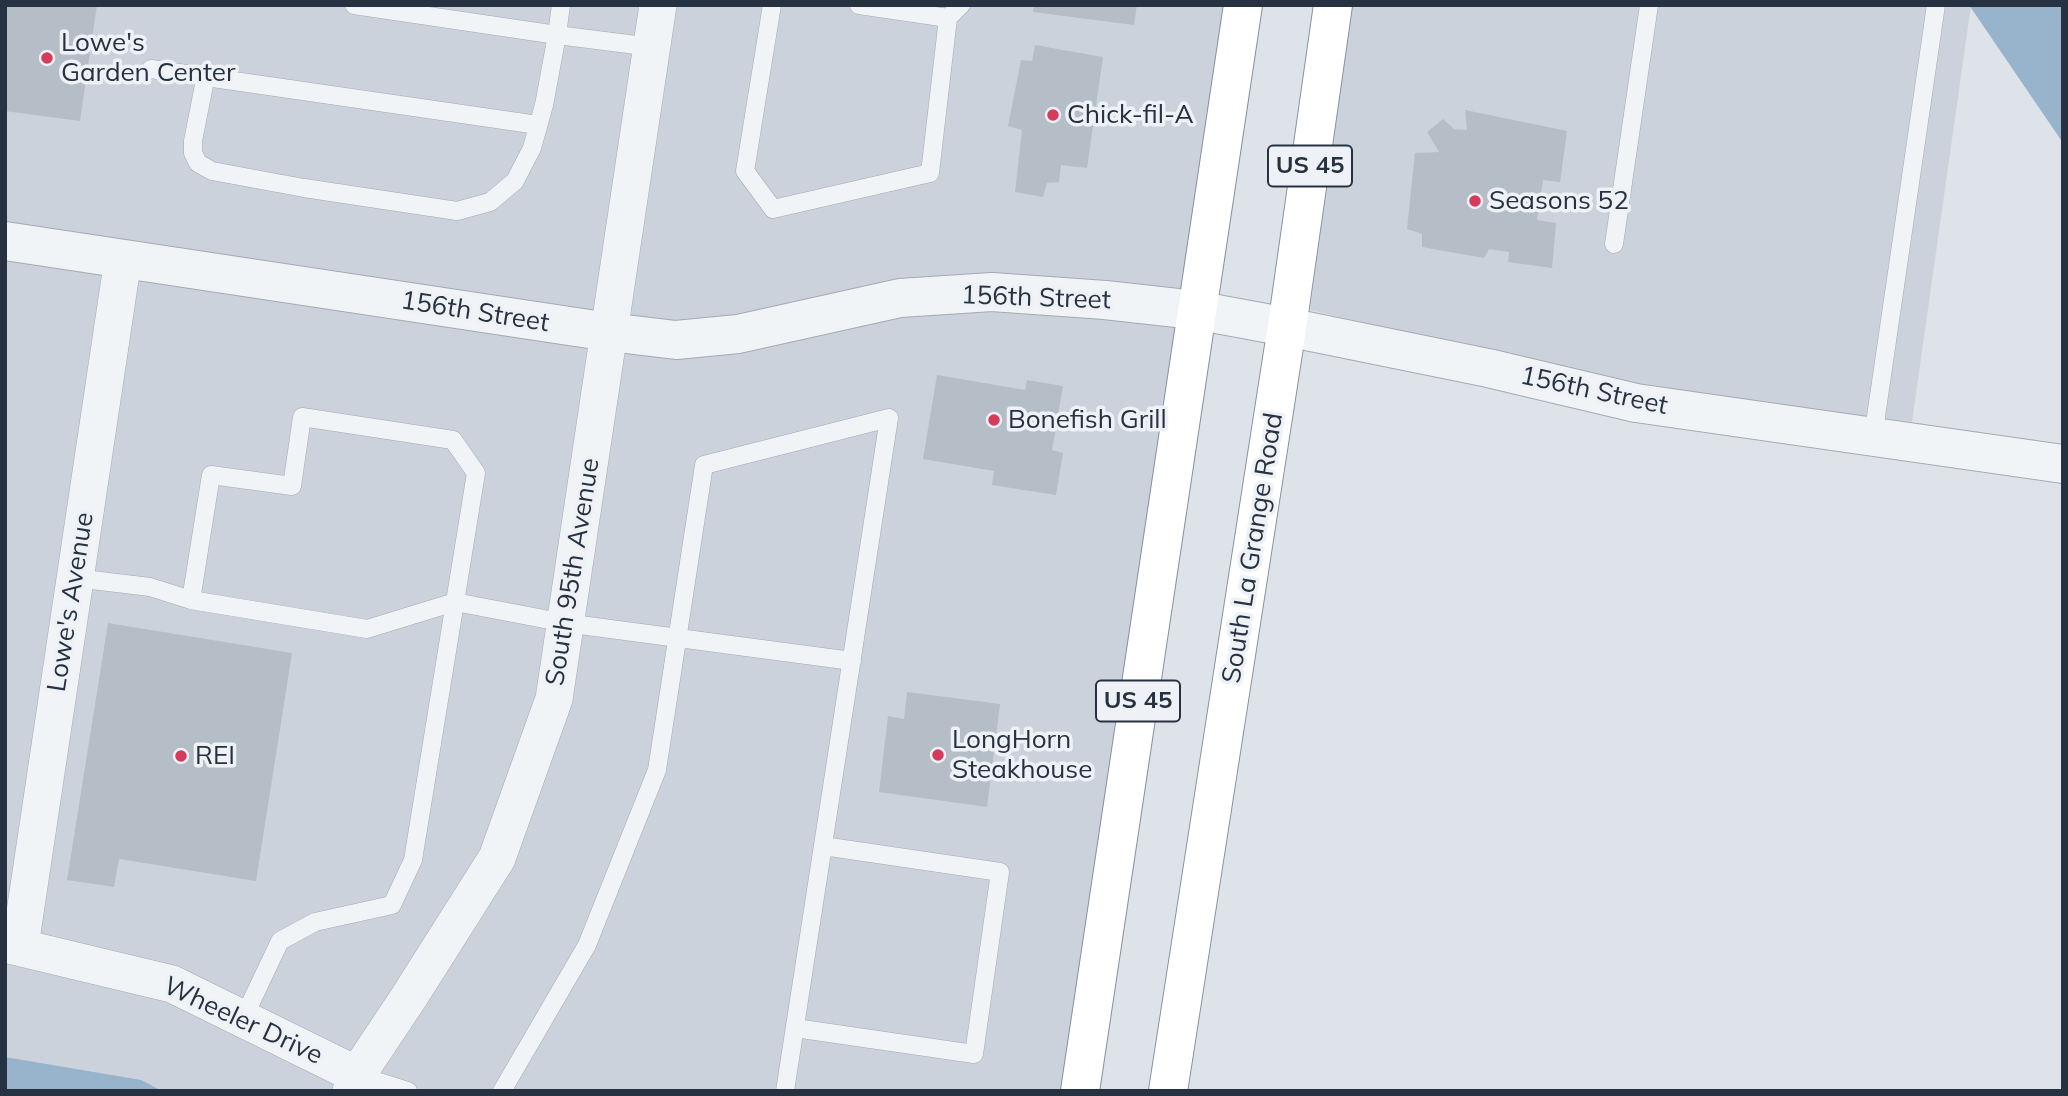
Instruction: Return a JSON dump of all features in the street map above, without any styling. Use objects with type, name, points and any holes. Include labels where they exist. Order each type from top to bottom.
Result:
[{"type":"highway","name":"US 45","points":[[1080,1091],[1242,5]]},
{"type":"highway","name":"South La Grange Road","points":[[1168,1091],[1287,327],[1333,5]]},
{"type":"street","name":"South 95th Avenue","points":[[354,1083],[497,858],[554,699],[658,5]]},
{"type":"street","name":"156th Street","points":[[5,242],[676,340],[738,334],[900,298],[992,292],[1105,300],[1195,310],[1287,327],[1488,368],[1636,403],[2063,464]]},
{"type":"street","name":"Lowe's Avenue","points":[[12,945],[75,578],[123,259]]},
{"type":"street","name":"Wheeler Drive","points":[[12,945],[172,984],[243,1019],[354,1083]]},
{"type":"lane","points":[[354,5],[652,47]]},
{"type":"lane","points":[[206,75],[193,153],[198,163],[212,171],[457,211],[490,202],[515,181],[532,148],[561,5]]},
{"type":"lane","points":[[772,5],[745,171],[773,209],[930,173],[948,19],[961,5]]},
{"type":"lane","points":[[859,5],[948,19]]},
{"type":"lane","points":[[1614,244],[1649,5]]},
{"type":"lane","points":[[1872,437],[1936,5]]},
{"type":"lane","points":[[151,69],[538,125]]},
{"type":"lane","points":[[191,600],[211,475],[292,486],[302,417],[453,440],[476,473],[413,860],[392,905],[315,922],[280,941],[243,1019]]},
{"type":"lane","points":[[502,1091],[587,946],[657,770],[704,465],[889,418],[785,1091]]},
{"type":"lane","points":[[75,578],[150,587],[191,600],[367,629],[455,602],[565,623],[852,661]]},
{"type":"lane","points":[[795,1028],[974,1054],[1000,872],[823,846]]},
{"type":"lane","points":[[354,1083],[408,1091]]},
{"type":"shaded area","points":[[5,5],[1235,5],[1069,1091],[5,1091]]},
{"type":"shaded area","points":[[1351,5],[1971,5],[1912,422],[1632,385],[1310,310]]},
{"type":"water","points":[[1969,5],[2063,5],[2063,143]]},
{"type":"water","points":[[5,1057],[141,1080],[162,1091],[5,1091]]},
{"type":"building","name":"Lowe's Garden Center","points":[[5,5],[97,5],[80,121],[5,111]]},
{"type":"building","points":[[1034,5],[1137,5],[1134,25],[1033,12]]},
{"type":"building","name":"Chick-fil-A","points":[[1035,45],[1103,57],[1087,168],[1061,165],[1059,182],[1047,183],[1043,197],[1015,192],[1022,130],[1008,126],[1021,60],[1032,61]]},
{"type":"building","name":"Seasons 52","points":[[1465,110],[1567,131],[1560,182],[1543,180],[1537,220],[1556,223],[1552,268],[1508,262],[1509,252],[1489,249],[1484,258],[1422,247],[1422,234],[1407,229],[1415,153],[1439,152],[1427,132],[1443,119],[1454,129],[1467,130]]},
{"type":"building","name":"Bonefish Grill","points":[[937,375],[1025,390],[1027,380],[1063,386],[1052,450],[1063,453],[1056,495],[992,485],[994,471],[923,459]]},
{"type":"building","name":"REI","points":[[108,623],[292,653],[256,881],[119,859],[114,887],[67,880]]},
{"type":"building","name":"LongHorn Steakhouse","points":[[907,692],[1000,704],[987,807],[879,792],[888,716],[904,719]]},
{"type":"place","name":"Lowe's Garden Center","points":[[47,58]]},
{"type":"place","name":"Chick-fil-A","points":[[1053,115]]},
{"type":"place","name":"Seasons 52","points":[[1475,201]]},
{"type":"place","name":"Bonefish Grill","points":[[994,420]]},
{"type":"place","name":"LongHorn Steakhouse","points":[[938,755]]},
{"type":"place","name":"REI","points":[[181,756]]}]
